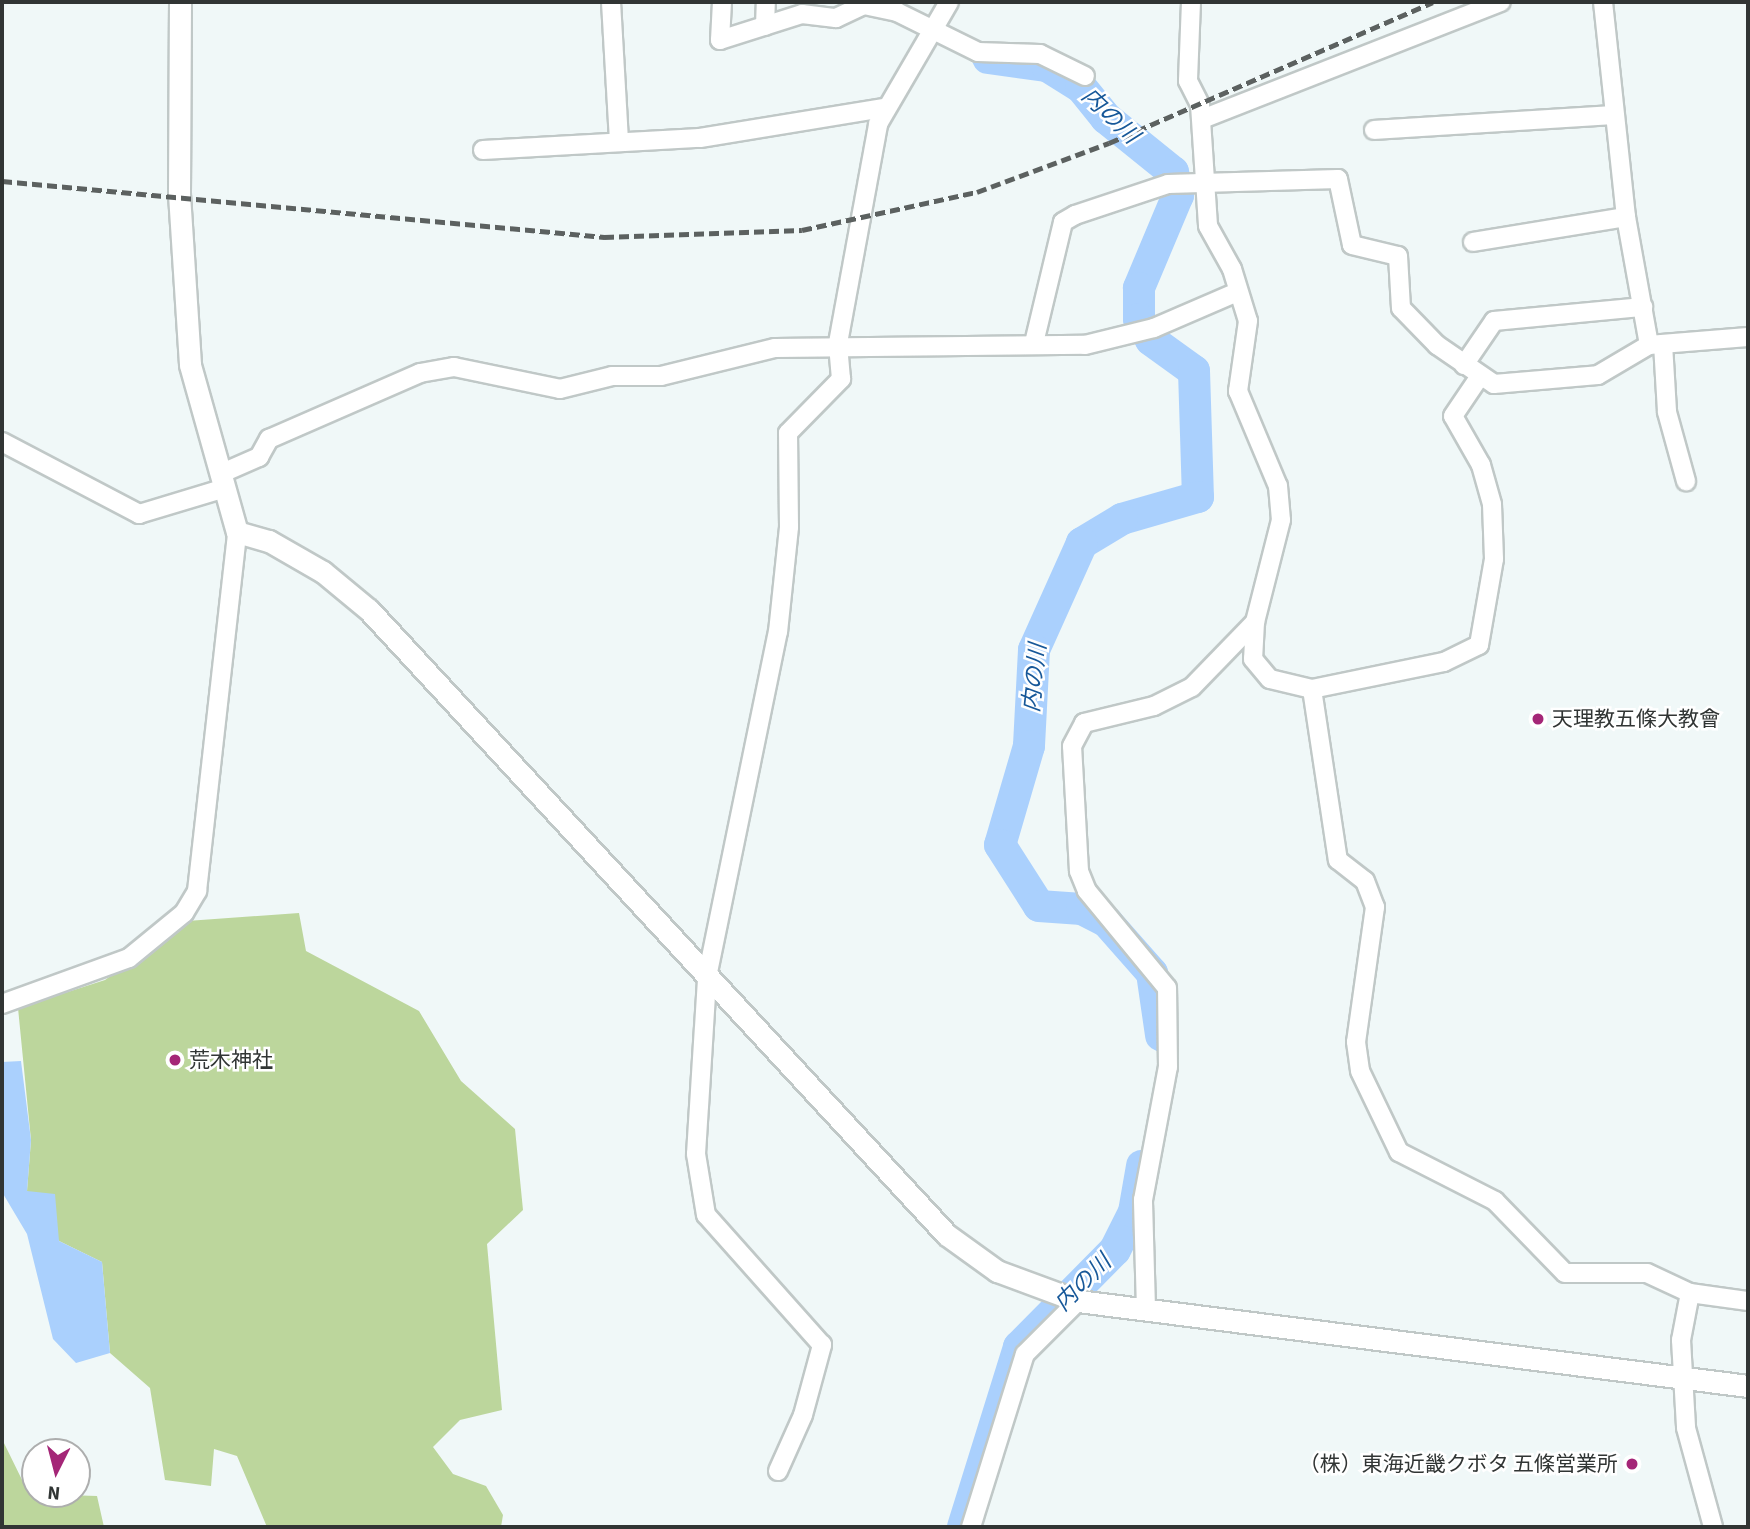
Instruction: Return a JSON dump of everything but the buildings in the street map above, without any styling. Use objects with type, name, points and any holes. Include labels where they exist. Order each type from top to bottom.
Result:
[{"type":"street","points":[[2,1004],[129,958],[184,913],[197,891],[237,532],[190,365],[179,194],[180,2]]},
{"type":"street","points":[[611,2],[619,142]]},
{"type":"street","points":[[722,2],[720,40],[802,14],[864,5],[930,27],[978,52],[1040,54],[1085,76]]},
{"type":"street","points":[[765,26],[766,2]]},
{"type":"street","points":[[778,1471],[803,1415],[822,1345],[706,1214],[696,1154],[707,977],[778,632],[789,527],[788,433],[841,379],[838,343],[883,108],[930,27],[949,2]]},
{"type":"street","points":[[1191,2],[1188,81],[1202,120],[1209,185],[1208,226],[1248,321],[1238,391],[1278,486],[1281,520],[1255,622],[1253,659],[1260,671],[1312,689],[1444,662],[1479,645],[1494,559],[1492,504],[1481,465],[1453,416],[1480,376]]},
{"type":"street","points":[[1202,120],[1501,2]]},
{"type":"street","points":[[1603,2],[1626,217],[1643,307],[1656,345],[1667,412],[1686,481]]},
{"type":"street","points":[[483,150],[700,138],[883,108]]},
{"type":"street","points":[[1374,130],[1613,115]]},
{"type":"street","points":[[1034,343],[1063,222],[1176,185],[1338,179],[1352,245],[1398,256],[1401,308],[1464,365],[1494,384],[1598,375],[1656,345],[1748,337]]},
{"type":"street","points":[[1473,242],[1626,217]]},
{"type":"street","points":[[2,442],[139,514],[221,482],[259,457],[269,439],[420,373],[454,367],[560,389],[612,376],[661,376],[775,348],[838,343],[1095,344],[1146,330],[1237,292]]},
{"type":"street","points":[[1464,365],[1494,321],[1643,307]]},
{"type":"street","points":[[237,532],[269,541],[323,572],[369,610],[947,1235],[997,1271],[1078,1301],[1748,1386]]},
{"type":"street","points":[[1146,1309],[1143,1200],[1168,1067],[1167,988],[1087,891],[1079,872],[1072,746],[1084,723],[1154,706],[1192,687],[1255,622]]},
{"type":"street","points":[[1312,689],[1338,860],[1365,881],[1375,907],[1356,1042],[1360,1071],[1399,1152],[1495,1201],[1565,1273],[1647,1273],[1690,1293],[1748,1301]]},
{"type":"street","points":[[1690,1293],[1681,1340],[1686,1428],[1713,1527]]},
{"type":"street","points":[[971,1527],[1025,1354],[1078,1301]]},
{"type":"green space","points":[[299,913],[306,951],[419,1011],[461,1081],[515,1129],[523,1210],[487,1244],[502,1410],[460,1420],[433,1447],[453,1474],[486,1486],[503,1515],[501,1527],[267,1527],[237,1456],[214,1449],[211,1486],[165,1480],[150,1388],[110,1353],[102,1262],[59,1241],[27,1191],[31,1140],[18,1008],[105,980],[187,921]]},
{"type":"green space","points":[[2,1439],[21,1478],[21,1508],[91,1508],[91,1496],[97,1496],[104,1527],[2,1527]]},
{"type":"water","points":[[21,1061],[31,1140],[27,1191],[55,1194],[59,1241],[102,1262],[110,1353],[76,1363],[53,1339],[27,1234],[2,1192],[2,1062]]},
{"type":"waterway","name":"内の川","points":[[988,58],[1047,66],[1081,87],[1106,118],[1173,172],[1178,195],[1139,288],[1139,319],[1151,340],[1194,371],[1198,497],[1122,519],[1082,543],[1034,650],[1029,746],[1000,845],[1039,906],[1082,909],[1107,922],[1152,973],[1161,1035]]},
{"type":"waterway","name":"内の川","points":[[963,1527],[1019,1347],[1115,1250],[1134,1212],[1142,1166]]},
{"type":"railway","points":[[2,181],[604,237],[802,230],[977,192],[1109,143],[1433,2]]},
{"type":"place","name":"天理教五條大教會","points":[[1538,719]]},
{"type":"place","name":"荒木神社","points":[[175,1060]]},
{"type":"place","name":"（株）東海近畿クボタ 五條営業所","points":[[1632,1464]]}]
